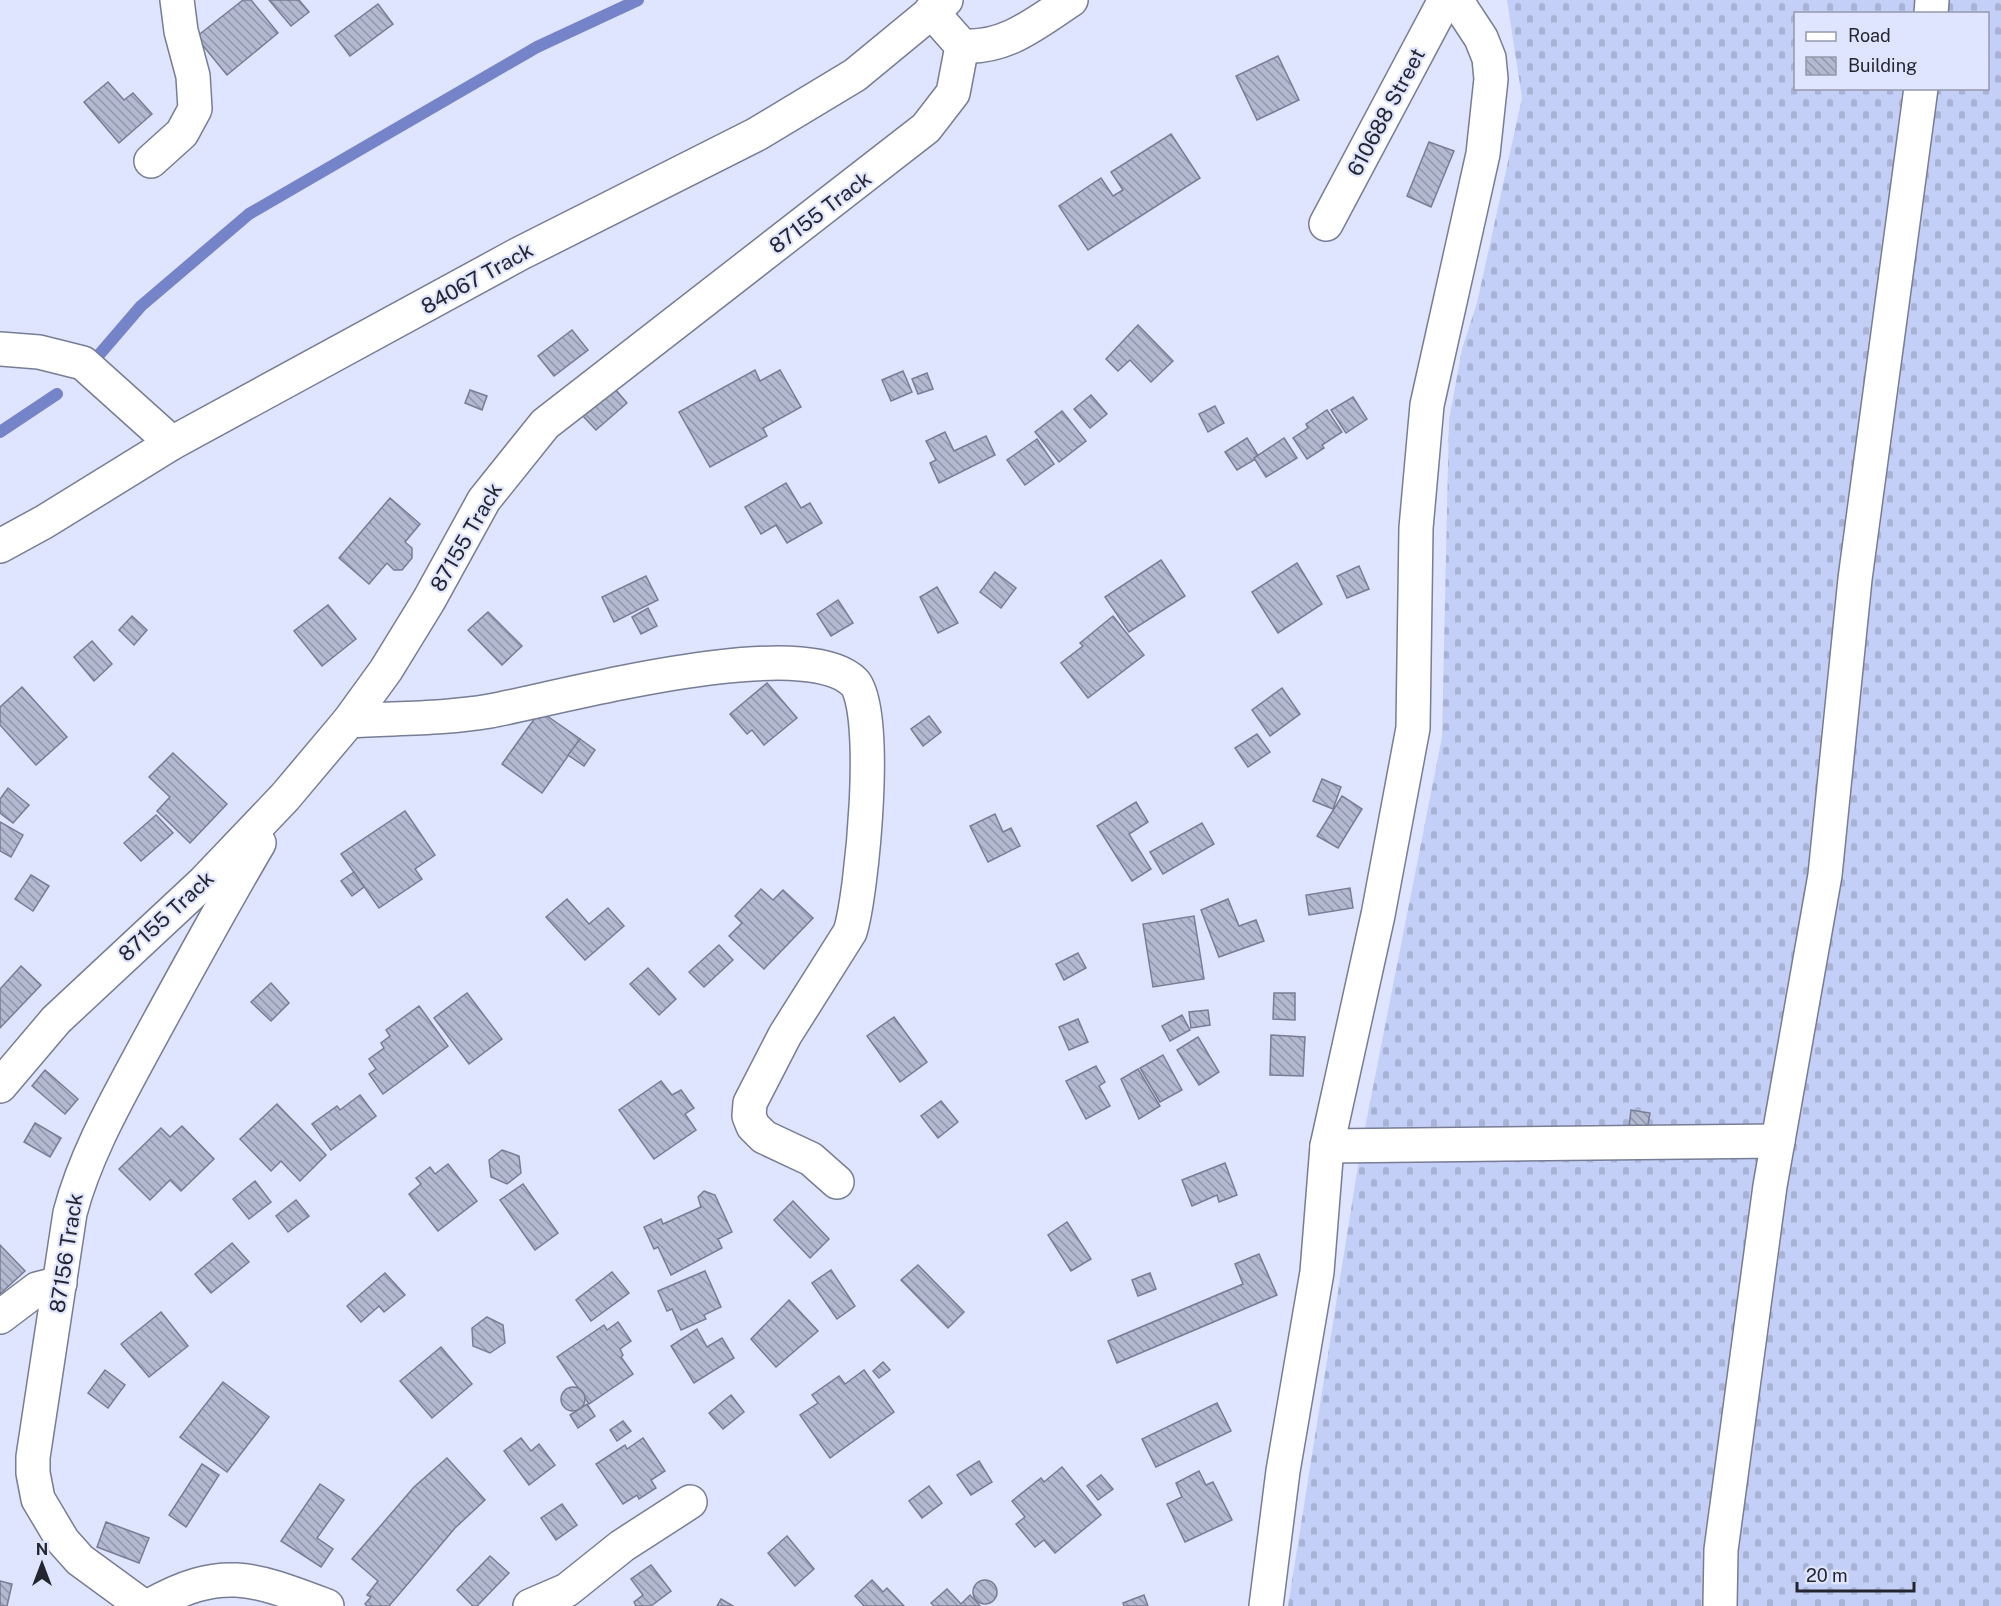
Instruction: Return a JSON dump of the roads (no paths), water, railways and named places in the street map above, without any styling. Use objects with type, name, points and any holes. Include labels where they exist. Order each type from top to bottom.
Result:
[{"type":"street","points":[[151,161],[182,133],[195,109],[194,76],[181,31],[177,0]]},
{"type":"street","points":[[938,6],[962,46],[984,47],[1003,42],[1071,0]]},
{"type":"street","name":"610688 Street","points":[[1326,224],[1445,0]]},
{"type":"street","points":[[1266,1606],[1282,1471],[1317,1272],[1327,1146],[1378,915],[1413,728],[1416,528],[1427,405],[1483,154],[1491,79],[1488,58],[1481,38],[1456,0]]},
{"type":"street","name":"84067 Track","points":[[0,546],[44,522],[172,443],[519,254],[757,134],[855,75],[938,6]]},
{"type":"street","name":"87155 Track","points":[[0,1086],[56,1020],[204,882],[285,797],[349,721],[386,670],[429,600],[484,500],[545,424],[926,128],[953,93],[962,46]]},
{"type":"street","points":[[1720,1606],[1721,1550],[1770,1186],[1825,875],[1855,579],[1921,90]]},
{"type":"street","points":[[0,350],[39,352],[83,363],[172,443]]},
{"type":"street","points":[[349,721],[488,711],[576,691],[678,673],[753,664],[810,664],[827,668],[855,683],[866,712],[867,746],[865,816],[856,915],[850,932],[785,1035],[750,1103],[749,1116],[753,1126],[764,1137],[811,1159],[837,1182]]},
{"type":"street","name":"87156 Track","points":[[143,1606],[80,1560],[63,1541],[38,1499],[33,1456],[70,1213],[79,1180],[118,1098],[206,932],[285,797]]},
{"type":"street","points":[[1327,1146],[1778,1140]]},
{"type":"street","points":[[0,1317],[37,1290],[60,1283]]},
{"type":"street","points":[[530,1606],[567,1590],[622,1546],[690,1502]]},
{"type":"street","points":[[149,1606],[179,1589],[211,1580],[236,1578],[259,1581],[327,1606]]},
{"type":"waterway","points":[[98,356],[141,306],[249,214],[537,47],[638,0]]},
{"type":"waterway","points":[[0,432],[57,394]]}]
